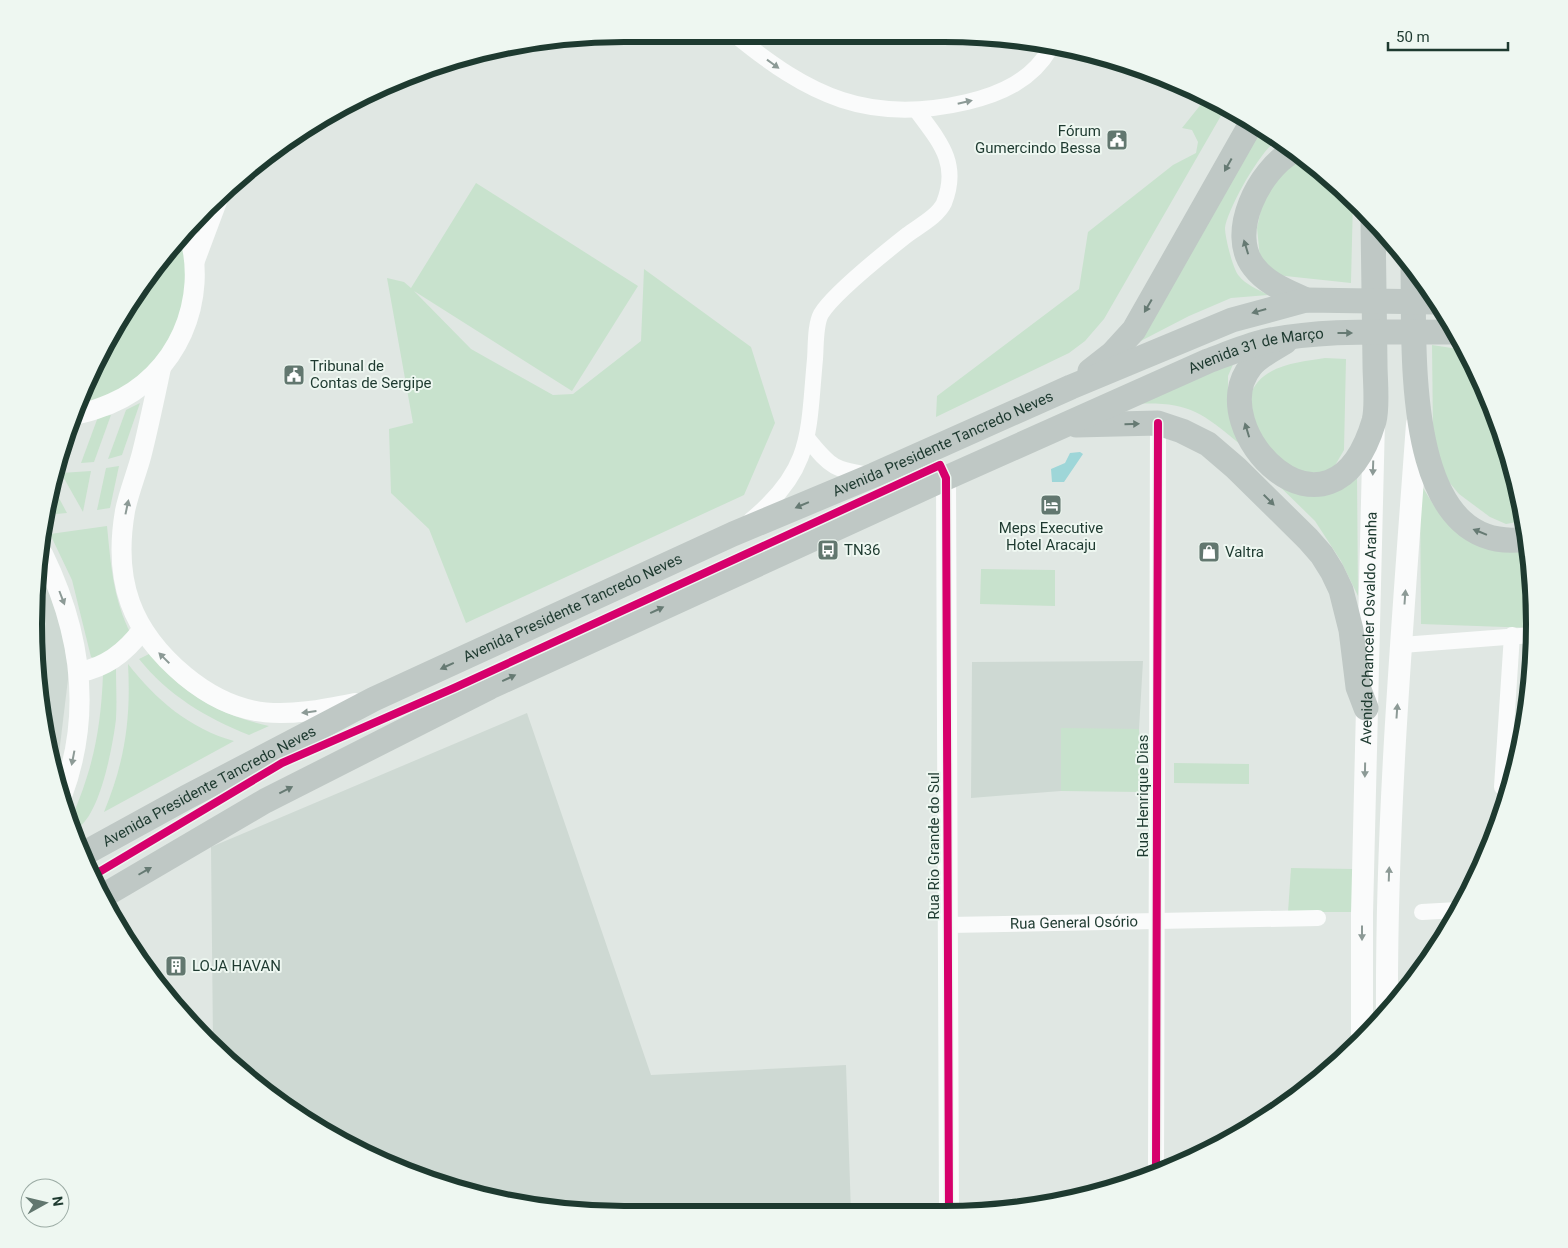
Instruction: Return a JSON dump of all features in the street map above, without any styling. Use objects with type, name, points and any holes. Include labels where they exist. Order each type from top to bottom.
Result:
[{"type":"main road","points":[[1071,387],[1113,353],[1134,330],[1248,129]]},
{"type":"main road","points":[[1287,155],[1264,179],[1253,200],[1244,222],[1244,242],[1252,266],[1264,278],[1306,300]]},
{"type":"main road","name":"Avenida Chanceler Osvaldo Aranha","points":[[1362,1027],[1362,904],[1375,376],[1373,232]]},
{"type":"main road","name":"Avenida Chanceler Osvaldo Aranha","points":[[1387,1000],[1387,906],[1402,645],[1418,416],[1413,282]]},
{"type":"main road","name":"Avenida 31 de Março","points":[[1071,387],[1232,320],[1306,300],[1428,302]]},
{"type":"main road","name":"Avenida 31 de Março","points":[[1066,425],[1238,349],[1296,336],[1322,333],[1447,332]]},
{"type":"main road","points":[[1296,336],[1252,366],[1244,378],[1240,396],[1243,417],[1250,440],[1263,459],[1279,473],[1297,484],[1312,485],[1329,482],[1344,476],[1354,462],[1374,419]]},
{"type":"main road","name":"Avenida Presidente Tancredo Neves","points":[[89,851],[187,796],[374,699],[733,534],[874,475],[1071,387]]},
{"type":"main road","points":[[1418,416],[1437,488],[1450,510],[1472,529],[1496,538],[1520,540]]},
{"type":"main road","points":[[108,893],[265,801],[490,687],[1066,425],[1158,423],[1208,444],[1236,468],[1322,555],[1341,590],[1351,630],[1358,687],[1366,708]]},
{"type":"street","points":[[745,42],[790,76],[826,95],[860,107],[891,111],[951,106],[988,97],[1008,89],[1042,62],[1048,52]]},
{"type":"street","points":[[733,534],[765,508],[786,486],[795,472],[808,439],[820,316],[840,293],[902,239],[935,214],[943,204],[949,164],[944,147],[917,110]]},
{"type":"street","points":[[195,266],[216,210]]},
{"type":"street","points":[[82,414],[130,396],[161,368],[183,333],[190,314],[194,294],[195,266],[189,238]]},
{"type":"street","points":[[161,368],[125,512],[122,548],[125,584],[132,610],[142,630],[154,647],[197,686],[220,701],[243,710],[278,714],[309,713],[374,699]]},
{"type":"street","name":"Rua Henrique Dias","points":[[1156,1165],[1158,423]]},
{"type":"street","points":[[808,439],[820,454],[841,471],[874,475]]},
{"type":"street","name":"Rua Rio Grande do Sul","points":[[946,478],[949,1206]]},
{"type":"street","points":[[46,561],[64,601],[80,672],[79,728],[66,786]]},
{"type":"street","points":[[80,672],[95,669],[107,663],[123,652],[142,630]]},
{"type":"street","points":[[1502,787],[1512,635]]},
{"type":"street","points":[[1402,645],[1525,635]]},
{"type":"street","points":[[1422,912],[1450,910]]},
{"type":"street","name":"Rua General Osório","points":[[949,925],[1156,923],[1318,918]]},
{"type":"shaded area","points":[[45,578],[57,603],[69,671],[58,757],[47,700],[42,624]]},
{"type":"shaded area","points":[[1143,661],[1139,729],[1061,729],[1061,791],[971,798],[972,662]]},
{"type":"shaded area","points":[[527,713],[651,1075],[846,1065],[851,1206],[624,1206],[548,1201],[473,1186],[437,1175],[367,1146],[333,1128],[270,1085],[213,1035],[211,847]]},
{"type":"green space","points":[[1202,103],[1222,113],[1104,319],[1085,341],[1069,353],[936,417],[937,396],[1079,289],[1088,232],[1173,165],[1196,153],[1198,142],[1192,130],[1182,128]]},
{"type":"green space","points":[[1256,134],[1272,144],[1263,154],[1238,194],[1225,228],[1230,253],[1237,273],[1252,287],[1268,295],[1231,298],[1189,316],[1131,346]]},
{"type":"green space","points":[[1293,159],[1353,211],[1351,283],[1276,275],[1260,258],[1257,228],[1264,195]]},
{"type":"green space","points":[[476,183],[638,286],[572,391],[414,291],[471,349],[553,395],[573,394],[641,341],[644,269],[751,347],[775,423],[744,495],[466,623],[429,529],[391,493],[389,429],[413,423],[387,278],[404,282],[411,288]]},
{"type":"green space","points":[[186,242],[194,294],[161,368],[83,411],[102,367],[120,333],[163,270]]},
{"type":"green space","points":[[1432,345],[1456,349],[1466,367],[1495,437],[1506,473],[1516,522],[1506,524],[1490,517],[1459,494],[1444,476],[1433,434]]},
{"type":"green space","points":[[1237,355],[1228,376],[1228,392],[1241,445],[1213,423],[1190,409],[1164,404],[1127,404]]},
{"type":"green space","points":[[1325,358],[1346,359],[1344,450],[1333,469],[1299,480],[1252,433],[1249,411],[1250,398],[1254,387],[1261,378],[1270,372],[1292,364]]},
{"type":"green space","points":[[140,403],[122,455],[108,459],[126,410]]},
{"type":"green space","points":[[111,415],[94,462],[81,463],[98,417]]},
{"type":"green space","points":[[119,466],[110,508],[97,510],[106,468]]},
{"type":"green space","points":[[91,471],[83,512],[62,474]]},
{"type":"green space","points":[[1357,474],[1358,596],[1341,561],[1315,521],[1268,475]]},
{"type":"green space","points":[[1420,483],[1444,520],[1464,537],[1487,545],[1521,548],[1526,624],[1526,628],[1421,624]]},
{"type":"green space","points":[[57,495],[67,513],[56,514],[54,510]]},
{"type":"green space","points":[[107,526],[117,595],[120,608],[131,634],[98,660],[91,657],[72,580],[50,534]]},
{"type":"green space","points":[[981,569],[1055,570],[1055,606],[980,604]]},
{"type":"green space","points":[[151,653],[175,680],[203,701],[235,716],[269,726],[249,735],[203,713],[162,684],[139,659]]},
{"type":"green space","points":[[128,664],[162,701],[188,721],[218,736],[234,741],[104,812],[117,775],[125,740],[129,684]]},
{"type":"green space","points":[[116,669],[116,719],[112,745],[98,796],[92,810],[79,826],[74,813],[85,783],[98,731],[103,674]]},
{"type":"green space","points":[[1061,728],[1139,729],[1141,792],[1061,791]]},
{"type":"green space","points":[[1174,763],[1249,764],[1249,784],[1174,783]]},
{"type":"green space","points":[[1291,868],[1353,869],[1354,912],[1288,912]]},
{"type":"water","points":[[1080,452],[1083,454],[1064,482],[1052,482],[1051,469],[1065,463],[1070,453]]},
{"type":"cycle path","points":[[1156,1165],[1158,423]]},
{"type":"cycle path","points":[[98,872],[282,763],[454,688],[940,465],[946,478],[949,1206]]},
{"type":"place","name":"Fórum Gumercindo Bessa","points":[[1117,140]]},
{"type":"place","name":"Tribunal de Contas de Sergipe","points":[[294,375]]},
{"type":"place","name":"Meps Executive Hotel Aracaju","points":[[1051,505]]},
{"type":"place","name":"TN36","points":[[828,550]]},
{"type":"place","name":"Valtra","points":[[1209,552]]},
{"type":"place","name":"LOJA HAVAN","points":[[176,966]]}]
